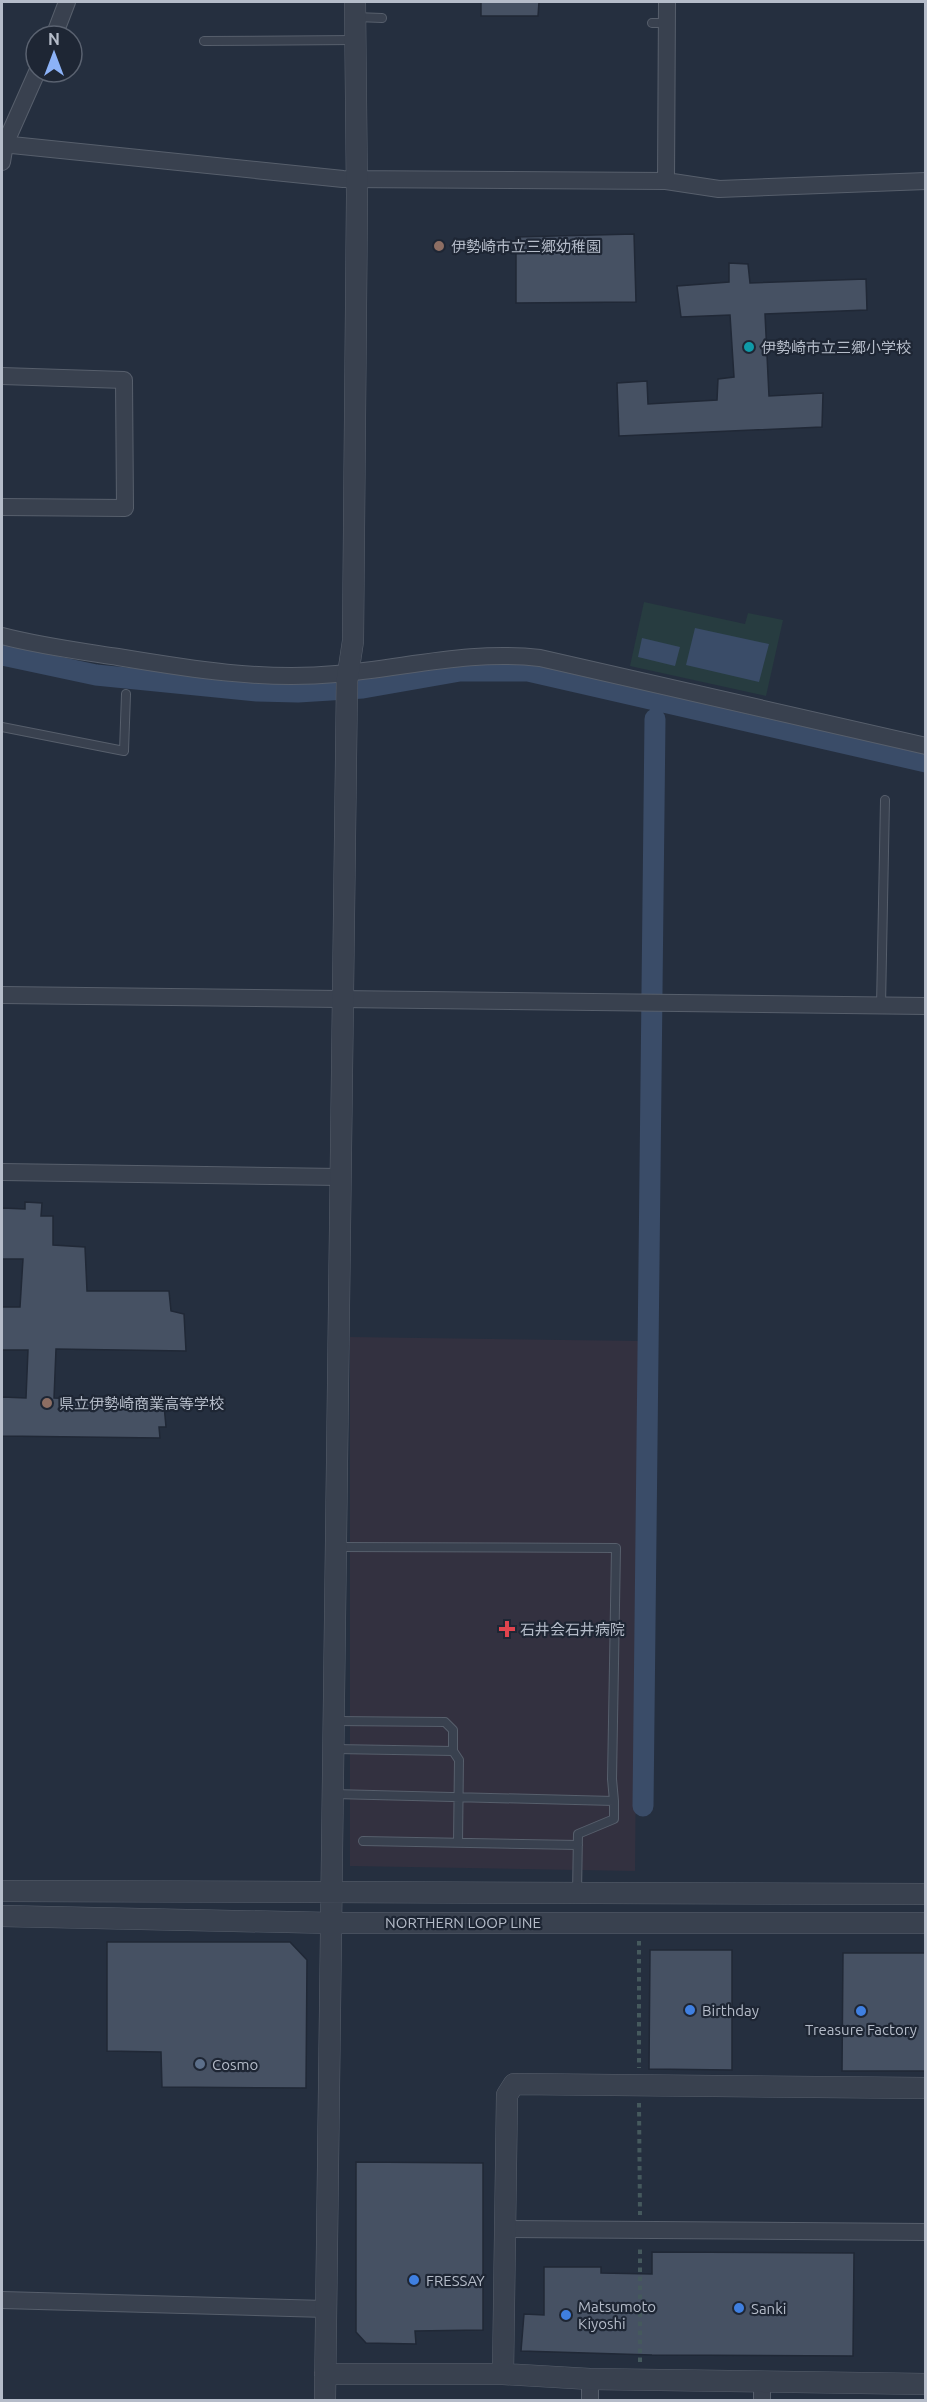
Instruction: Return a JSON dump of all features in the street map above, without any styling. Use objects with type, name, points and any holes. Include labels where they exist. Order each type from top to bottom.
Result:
[{"type":"street","points":[[59,24],[67,2]]},
{"type":"street","points":[[666,181],[659,23],[667,2]]},
{"type":"street","points":[[325,2400],[334,1794],[339,1177],[348,685],[354,641],[355,9]]},
{"type":"street","points":[[2,162],[3,144],[31,84]]},
{"type":"street","points":[[3,144],[355,178],[666,181],[719,189],[926,181]]},
{"type":"street","points":[[2,376],[123,380],[125,508],[2,507]]},
{"type":"street","points":[[2,636],[32,644],[222,672],[348,685],[460,656],[495,654],[540,658],[926,746]]},
{"type":"street","points":[[2,995],[926,1006]]},
{"type":"street","points":[[2,1173],[339,1177]]},
{"type":"street","name":"NORTHERN LOOP LINE","points":[[2,1891],[926,1894]]},
{"type":"street","name":"NORTHERN LOOP LINE","points":[[2,1916],[332,1923],[926,1923]]},
{"type":"street","points":[[503,2374],[509,2089],[514,2084],[926,2088]]},
{"type":"street","points":[[505,2229],[926,2232]]},
{"type":"street","points":[[2,2300],[326,2309]]},
{"type":"street","points":[[325,2374],[503,2374],[640,2380],[762,2391],[926,2384]]},
{"type":"street","points":[[590,2379],[590,2400]]},
{"type":"lane","points":[[355,9],[382,18]]},
{"type":"lane","points":[[204,41],[355,40]]},
{"type":"lane","points":[[2,727],[124,751],[126,694]]},
{"type":"lane","points":[[881,1006],[885,800]]},
{"type":"lane","points":[[336,1547],[616,1548],[612,1779],[614,1819],[578,1834],[577,1894]]},
{"type":"lane","points":[[334,1721],[445,1722],[453,1730],[453,1751],[459,1760],[458,1842]]},
{"type":"lane","points":[[334,1749],[453,1751]]},
{"type":"lane","points":[[334,1794],[614,1801]]},
{"type":"lane","points":[[363,1841],[578,1845]]},
{"type":"path","points":[[639,1922],[640,2380]]},
{"type":"shaded area","points":[[350,1337],[640,1341],[635,1871],[350,1866]]},
{"type":"green space","points":[[644,602],[745,624],[748,613],[783,620],[766,696],[630,666]]},
{"type":"water","points":[[695,628],[769,644],[759,682],[686,665]]},
{"type":"water","points":[[642,638],[680,647],[675,666],[638,657]]},
{"type":"building","points":[[481,2],[539,2],[538,16],[481,16]]},
{"type":"building","points":[[634,234],[636,302],[516,303],[516,237]]},
{"type":"building","name":"伊勢崎市立三郷小学校","points":[[729,263],[748,264],[750,283],[866,279],[867,310],[765,314],[769,396],[823,393],[822,427],[619,436],[617,383],[647,381],[648,404],[717,400],[718,379],[734,377],[730,315],[681,317],[677,286],[729,282]]},
{"type":"building","points":[[25,1202],[42,1203],[41,1216],[53,1216],[53,1245],[85,1247],[87,1291],[169,1291],[171,1311],[184,1314],[186,1351],[56,1349],[54,1398],[154,1401],[164,1405],[166,1427],[159,1427],[160,1438],[2,1436],[2,1397],[26,1398],[28,1350],[2,1350],[2,1307],[20,1307],[23,1259],[2,1259],[2,1208],[25,1209]]},
{"type":"building","points":[[107,1942],[290,1942],[307,1960],[306,2088],[162,2087],[161,2052],[107,2051]]},
{"type":"building","name":"Birthday","points":[[650,1950],[732,1950],[732,2070],[649,2069]]},
{"type":"building","points":[[843,1953],[926,1953],[926,2071],[842,2071]]},
{"type":"building","points":[[356,2162],[483,2163],[483,2330],[415,2331],[416,2344],[366,2343],[356,2332]]},
{"type":"building","points":[[652,2252],[854,2253],[853,2356],[652,2355],[521,2351],[524,2314],[544,2315],[544,2267],[601,2267],[601,2273],[652,2274]]},
{"type":"waterway","points":[[2,655],[96,675],[257,691],[298,692],[363,688],[460,671],[528,671],[926,762]]},
{"type":"waterway","points":[[643,1806],[655,719]]},
{"type":"place","name":"伊勢崎市立三郷幼稚園","points":[[439,246]]},
{"type":"place","name":"伊勢崎市立三郷小学校","points":[[749,347]]},
{"type":"place","name":"県立伊勢崎商業高等学校","points":[[47,1403]]},
{"type":"place","name":"石井会石井病院","points":[[507,1629]]},
{"type":"place","name":"Birthday","points":[[690,2010]]},
{"type":"place","name":"Treasure Factory","points":[[861,2011]]},
{"type":"place","name":"Cosmo","points":[[200,2064]]},
{"type":"place","name":"FRESSAY","points":[[414,2280]]},
{"type":"place","name":"Sanki","points":[[739,2308]]},
{"type":"place","name":"Matsumoto Kiyoshi","points":[[566,2315]]}]
